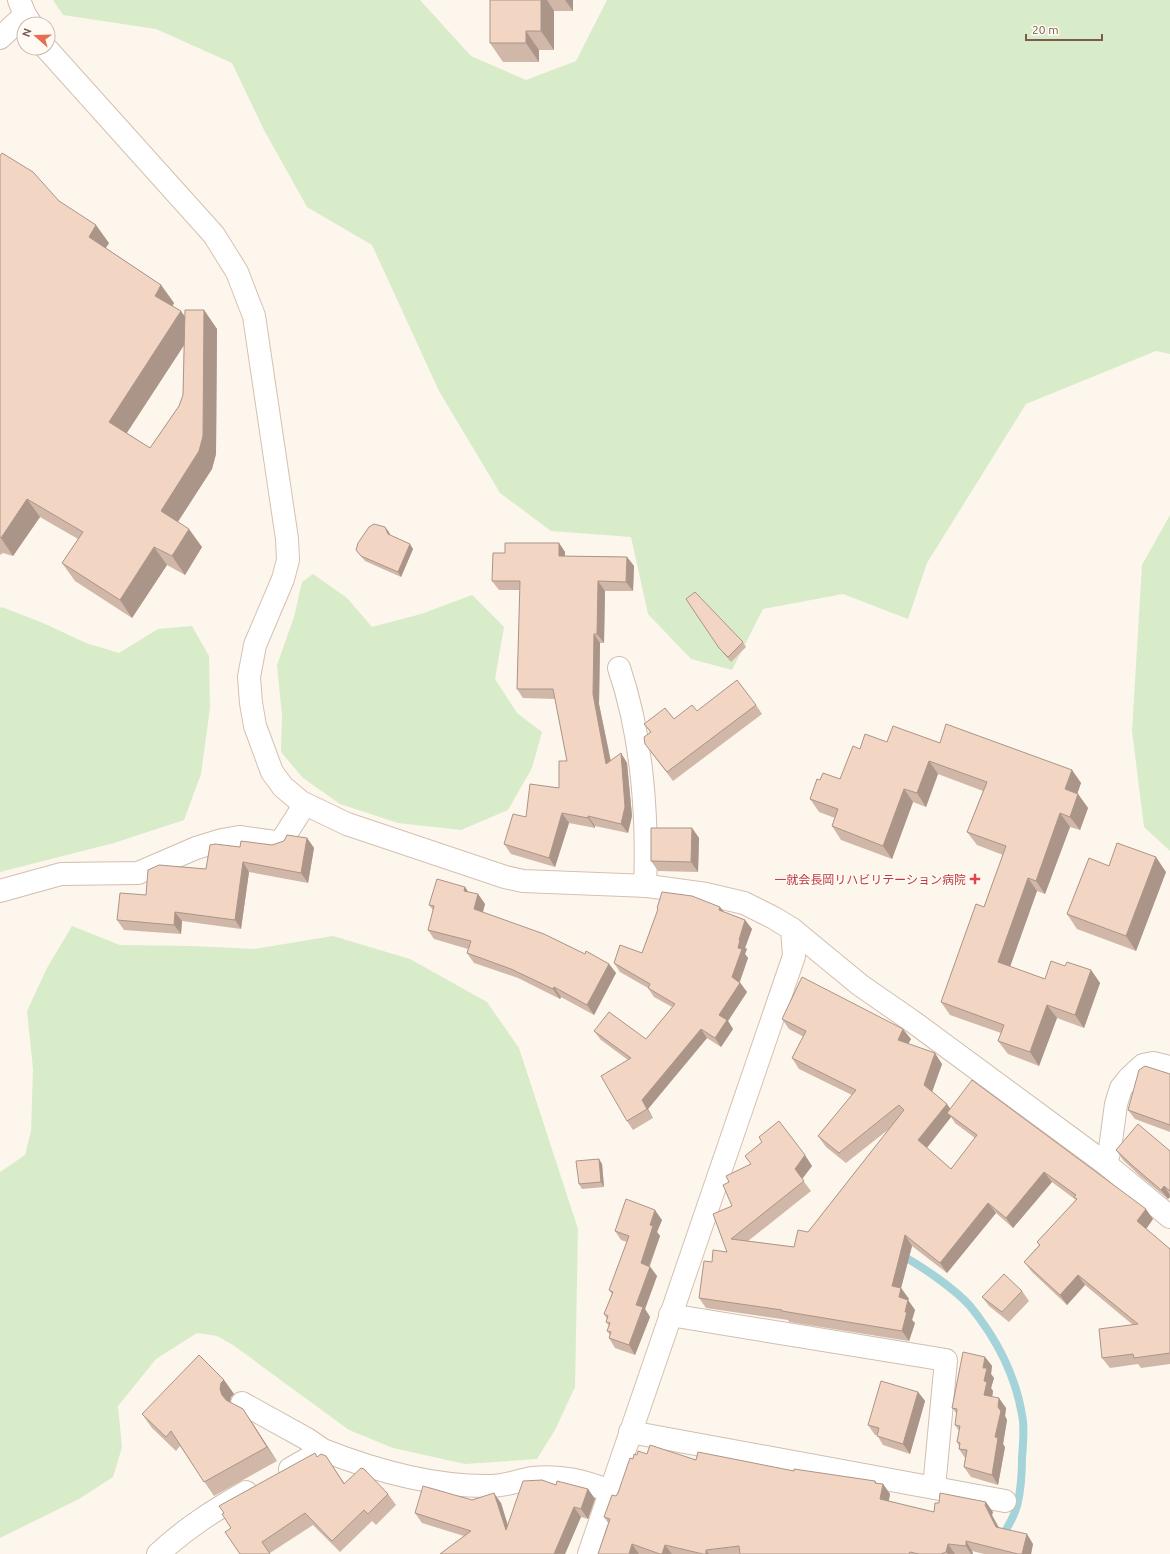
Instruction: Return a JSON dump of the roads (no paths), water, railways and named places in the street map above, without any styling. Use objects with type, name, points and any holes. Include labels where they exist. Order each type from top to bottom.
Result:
[{"type":"street","points":[[0,38],[25,13]]},
{"type":"street","points":[[53,56],[214,235],[237,272],[254,316],[288,538],[288,560],[283,579],[255,645],[249,677],[255,726],[272,772],[283,787],[305,804],[347,824],[505,877],[523,881],[645,886],[706,894],[744,903],[792,929],[860,985],[912,1021],[1106,1164],[1170,1217]]},
{"type":"street","points":[[619,668],[626,690],[637,743],[645,814],[645,886]]},
{"type":"street","points":[[0,891],[61,874],[138,873],[196,848],[222,840],[239,837],[274,842],[282,840],[305,804]]},
{"type":"street","points":[[589,1554],[794,956],[792,929]]},
{"type":"street","points":[[1106,1164],[1110,1149],[1116,1104],[1121,1088],[1142,1065],[1154,1063],[1170,1067]]},
{"type":"street","points":[[670,1315],[946,1360],[934,1488]]},
{"type":"street","points":[[242,1404],[307,1439],[323,1450],[350,1460],[430,1481],[472,1486],[493,1486],[513,1484],[531,1478],[556,1476],[589,1483],[610,1491]]},
{"type":"street","points":[[630,1432],[1005,1501]]},
{"type":"street","points":[[158,1554],[178,1536],[208,1514],[323,1450]]},
{"type":"waterway","points":[[899,1254],[936,1277],[970,1306],[989,1332],[997,1346],[1011,1374],[1016,1390],[1023,1421],[1019,1494],[1015,1513],[992,1554]]},
{"type":"place","name":"一就会長岡リハビリテーション病院","points":[[975,879]]}]
